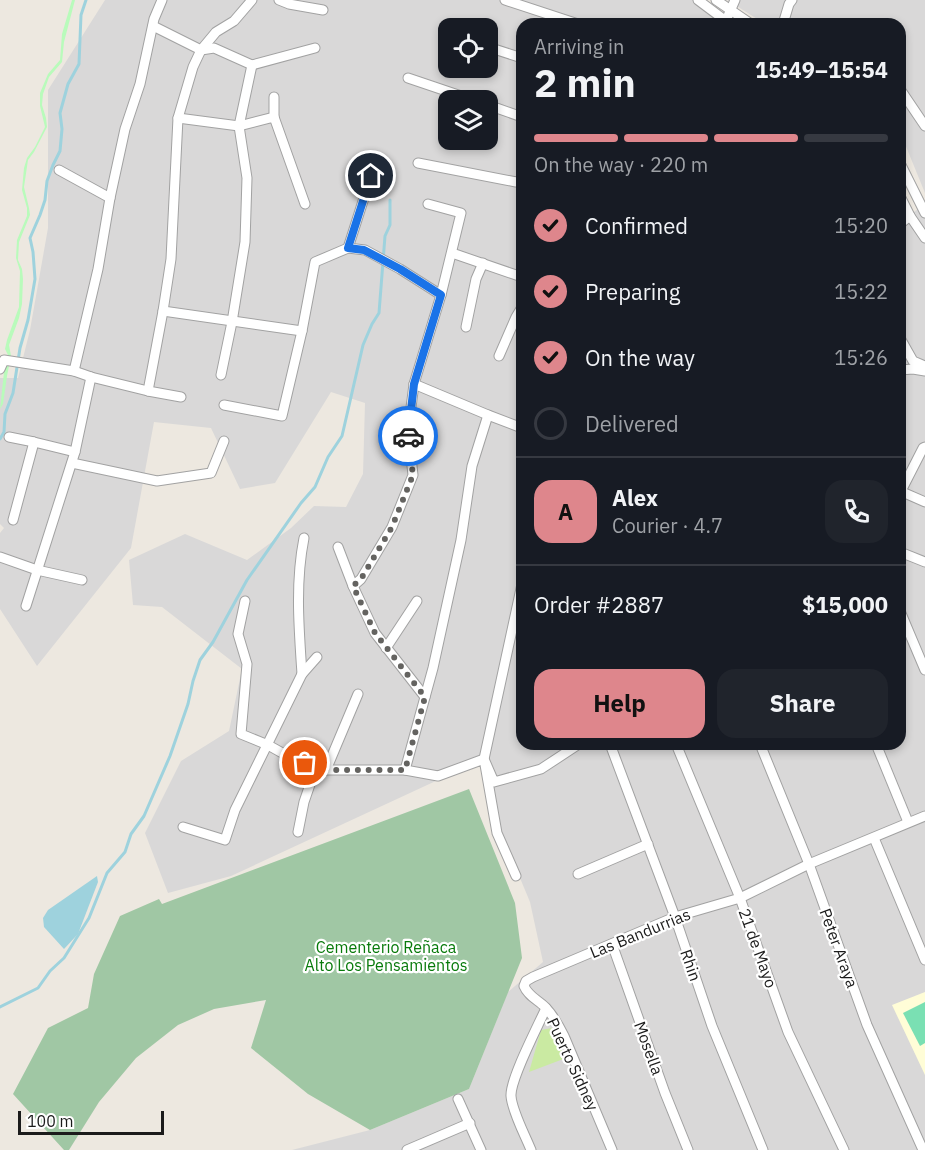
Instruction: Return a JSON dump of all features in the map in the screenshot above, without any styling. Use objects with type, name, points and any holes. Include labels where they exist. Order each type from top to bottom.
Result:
[{"type":"street","points":[[74,371],[98,269],[125,129],[140,84],[154,19],[162,0]]},
{"type":"street","points":[[148,392],[171,259],[178,118],[193,67],[201,50],[216,32],[234,21],[252,0]]},
{"type":"street","points":[[279,0],[323,10]]},
{"type":"street","points":[[505,0],[560,18]]},
{"type":"street","points":[[698,0],[723,18]]},
{"type":"street","points":[[716,0],[742,18]]},
{"type":"street","points":[[729,18],[735,0]]},
{"type":"street","points":[[785,18],[792,0]]},
{"type":"street","points":[[153,26],[201,50],[214,48],[252,65],[315,48]]},
{"type":"street","points":[[498,50],[516,56]]},
{"type":"street","points":[[221,375],[245,242],[247,178],[239,126],[252,65]]},
{"type":"street","points":[[408,78],[443,90]]},
{"type":"street","points":[[274,97],[274,117],[305,204]]},
{"type":"street","points":[[906,98],[925,126]]},
{"type":"street","points":[[498,109],[516,115]]},
{"type":"street","points":[[178,118],[239,126],[274,117]]},
{"type":"street","points":[[418,163],[516,182]]},
{"type":"street","points":[[59,170],[111,198]]},
{"type":"street","points":[[906,175],[925,213]]},
{"type":"street","points":[[348,248],[371,176]]},
{"type":"street","points":[[353,586],[361,579],[392,527],[413,475],[408,431],[414,384],[441,295],[461,213],[428,204]]},
{"type":"street","points":[[906,208],[925,238]]},
{"type":"street","points":[[906,219],[910,216]]},
{"type":"street","points":[[224,405],[282,416],[315,262],[348,248],[364,250],[441,295]]},
{"type":"street","points":[[452,253],[516,275]]},
{"type":"street","points":[[466,327],[476,279],[483,263]]},
{"type":"street","points":[[163,311],[302,331]]},
{"type":"street","points":[[499,356],[516,317]]},
{"type":"street","points":[[906,349],[913,361],[925,366]]},
{"type":"street","points":[[0,369],[4,360],[74,371],[148,392],[180,397]]},
{"type":"street","points":[[906,370],[925,371]]},
{"type":"street","points":[[26,606],[75,453],[91,377]]},
{"type":"street","points":[[414,384],[516,426]]},
{"type":"street","points":[[405,770],[433,668],[461,540],[472,466],[488,415]]},
{"type":"street","points":[[9,437],[75,453]]},
{"type":"street","points":[[72,463],[157,482],[211,473],[224,441]]},
{"type":"street","points":[[13,520],[34,442]]},
{"type":"street","points":[[906,481],[925,447]]},
{"type":"street","points":[[906,494],[925,502]]},
{"type":"street","points":[[302,674],[298,617],[300,560],[304,538]]},
{"type":"street","points":[[338,547],[375,633],[425,697]]},
{"type":"street","points":[[906,554],[925,562]]},
{"type":"street","points":[[0,557],[37,570],[82,580]]},
{"type":"street","points":[[245,601],[238,634],[247,664],[241,734],[293,759],[321,768],[405,770],[438,776],[484,759]]},
{"type":"street","points":[[386,648],[417,601]]},
{"type":"street","points":[[516,612],[484,759],[497,833],[516,876]]},
{"type":"street","points":[[906,625],[925,670]]},
{"type":"street","points":[[183,827],[225,840],[235,810],[302,674],[317,657]]},
{"type":"street","points":[[298,832],[304,802],[358,694]]},
{"type":"street","points":[[484,759],[494,782],[541,769],[569,750]]},
{"type":"street","name":"Rhin","points":[[612,750],[675,917],[712,1026],[763,1150]]},
{"type":"street","name":"21 de Mayo","points":[[678,750],[740,898],[788,1032],[844,1150]]},
{"type":"street","name":"Peter Araya","points":[[762,750],[809,864],[867,1025],[923,1150]]},
{"type":"street","points":[[878,750],[908,822]]},
{"type":"street","name":"Las Bandurrias","points":[[524,986],[526,981],[533,977],[675,917],[740,898],[809,864],[925,816]]},
{"type":"street","points":[[874,838],[925,960]]},
{"type":"street","points":[[578,874],[648,844]]},
{"type":"street","name":"Mosella","points":[[612,944],[665,1093],[688,1150]]},
{"type":"street","name":"Puerto Sidney","points":[[524,986],[527,993],[546,1008],[564,1036],[612,1150]]},
{"type":"street","points":[[531,1150],[511,1095],[514,1080],[546,1008]]},
{"type":"street","points":[[458,1099],[481,1150]]},
{"type":"street","points":[[407,1150],[470,1123]]},
{"type":"shaded area","points":[[105,0],[693,0],[717,18],[516,18],[516,750],[906,750],[906,218],[925,204],[925,1150],[292,1150],[370,1130],[469,1089],[508,992],[543,962],[530,902],[500,830],[479,761],[231,876],[168,893],[145,833],[181,761],[229,731],[242,669],[162,607],[133,605],[129,560],[185,534],[247,560],[291,528],[314,506],[346,507],[363,474],[365,403],[331,392],[275,483],[240,489],[211,428],[154,422],[131,548],[37,666],[0,609],[0,533],[4,528],[0,524],[0,378],[18,378],[30,330],[48,228],[48,90]]},
{"type":"shaded area","points":[[727,0],[925,0],[925,193],[906,146],[906,18],[756,18]]},
{"type":"shaded area","points":[[925,992],[925,1075],[892,1005]]},
{"type":"green space","points":[[72,0],[75,0],[64,42],[62,62],[49,77],[43,94],[42,105],[47,127],[28,160],[24,187],[30,215],[19,242],[18,260],[23,279],[22,304],[9,345],[11,356],[3,404],[0,409],[4,372],[9,357],[5,349],[19,307],[20,271],[16,258],[17,240],[27,216],[22,190],[24,168],[27,158],[45,127],[40,106],[40,93],[48,74],[60,60],[62,34]]},
{"type":"green space","name":"Cementerio Reñaca Alto Los Pensamientos","points":[[469,789],[515,903],[522,958],[469,1089],[370,1130],[308,1094],[251,1048],[266,1000],[214,1009],[178,1025],[136,1058],[99,1102],[69,1150],[64,1150],[13,1094],[48,1028],[88,1008],[94,974],[120,916],[159,899],[162,904]]},
{"type":"green space","points":[[925,1002],[925,1043],[920,1046],[903,1013]]},
{"type":"green space","points":[[552,1028],[566,1058],[529,1072],[541,1030]]},
{"type":"water","points":[[97,876],[98,882],[78,934],[64,949],[44,927],[43,918],[48,910]]},
{"type":"waterway","points":[[0,439],[4,432],[5,414],[13,393],[35,279],[30,238],[45,200],[47,181],[60,151],[62,129],[60,113],[68,84],[79,64],[81,15],[86,0]]},
{"type":"waterway","points":[[0,1007],[38,988],[50,971],[64,958],[89,918],[107,873],[125,852],[131,834],[144,816],[170,756],[200,660],[213,642],[247,580],[301,503],[315,487],[328,457],[342,436],[363,345],[379,313],[385,236],[390,225],[390,200]]},
{"type":"way so far","points":[[305,763],[326,770],[405,770],[425,697],[375,633],[353,586],[361,579],[392,527],[413,475],[408,436]]},
{"type":"route","points":[[371,176],[348,248],[364,250],[441,295],[414,384],[408,436]]}]
